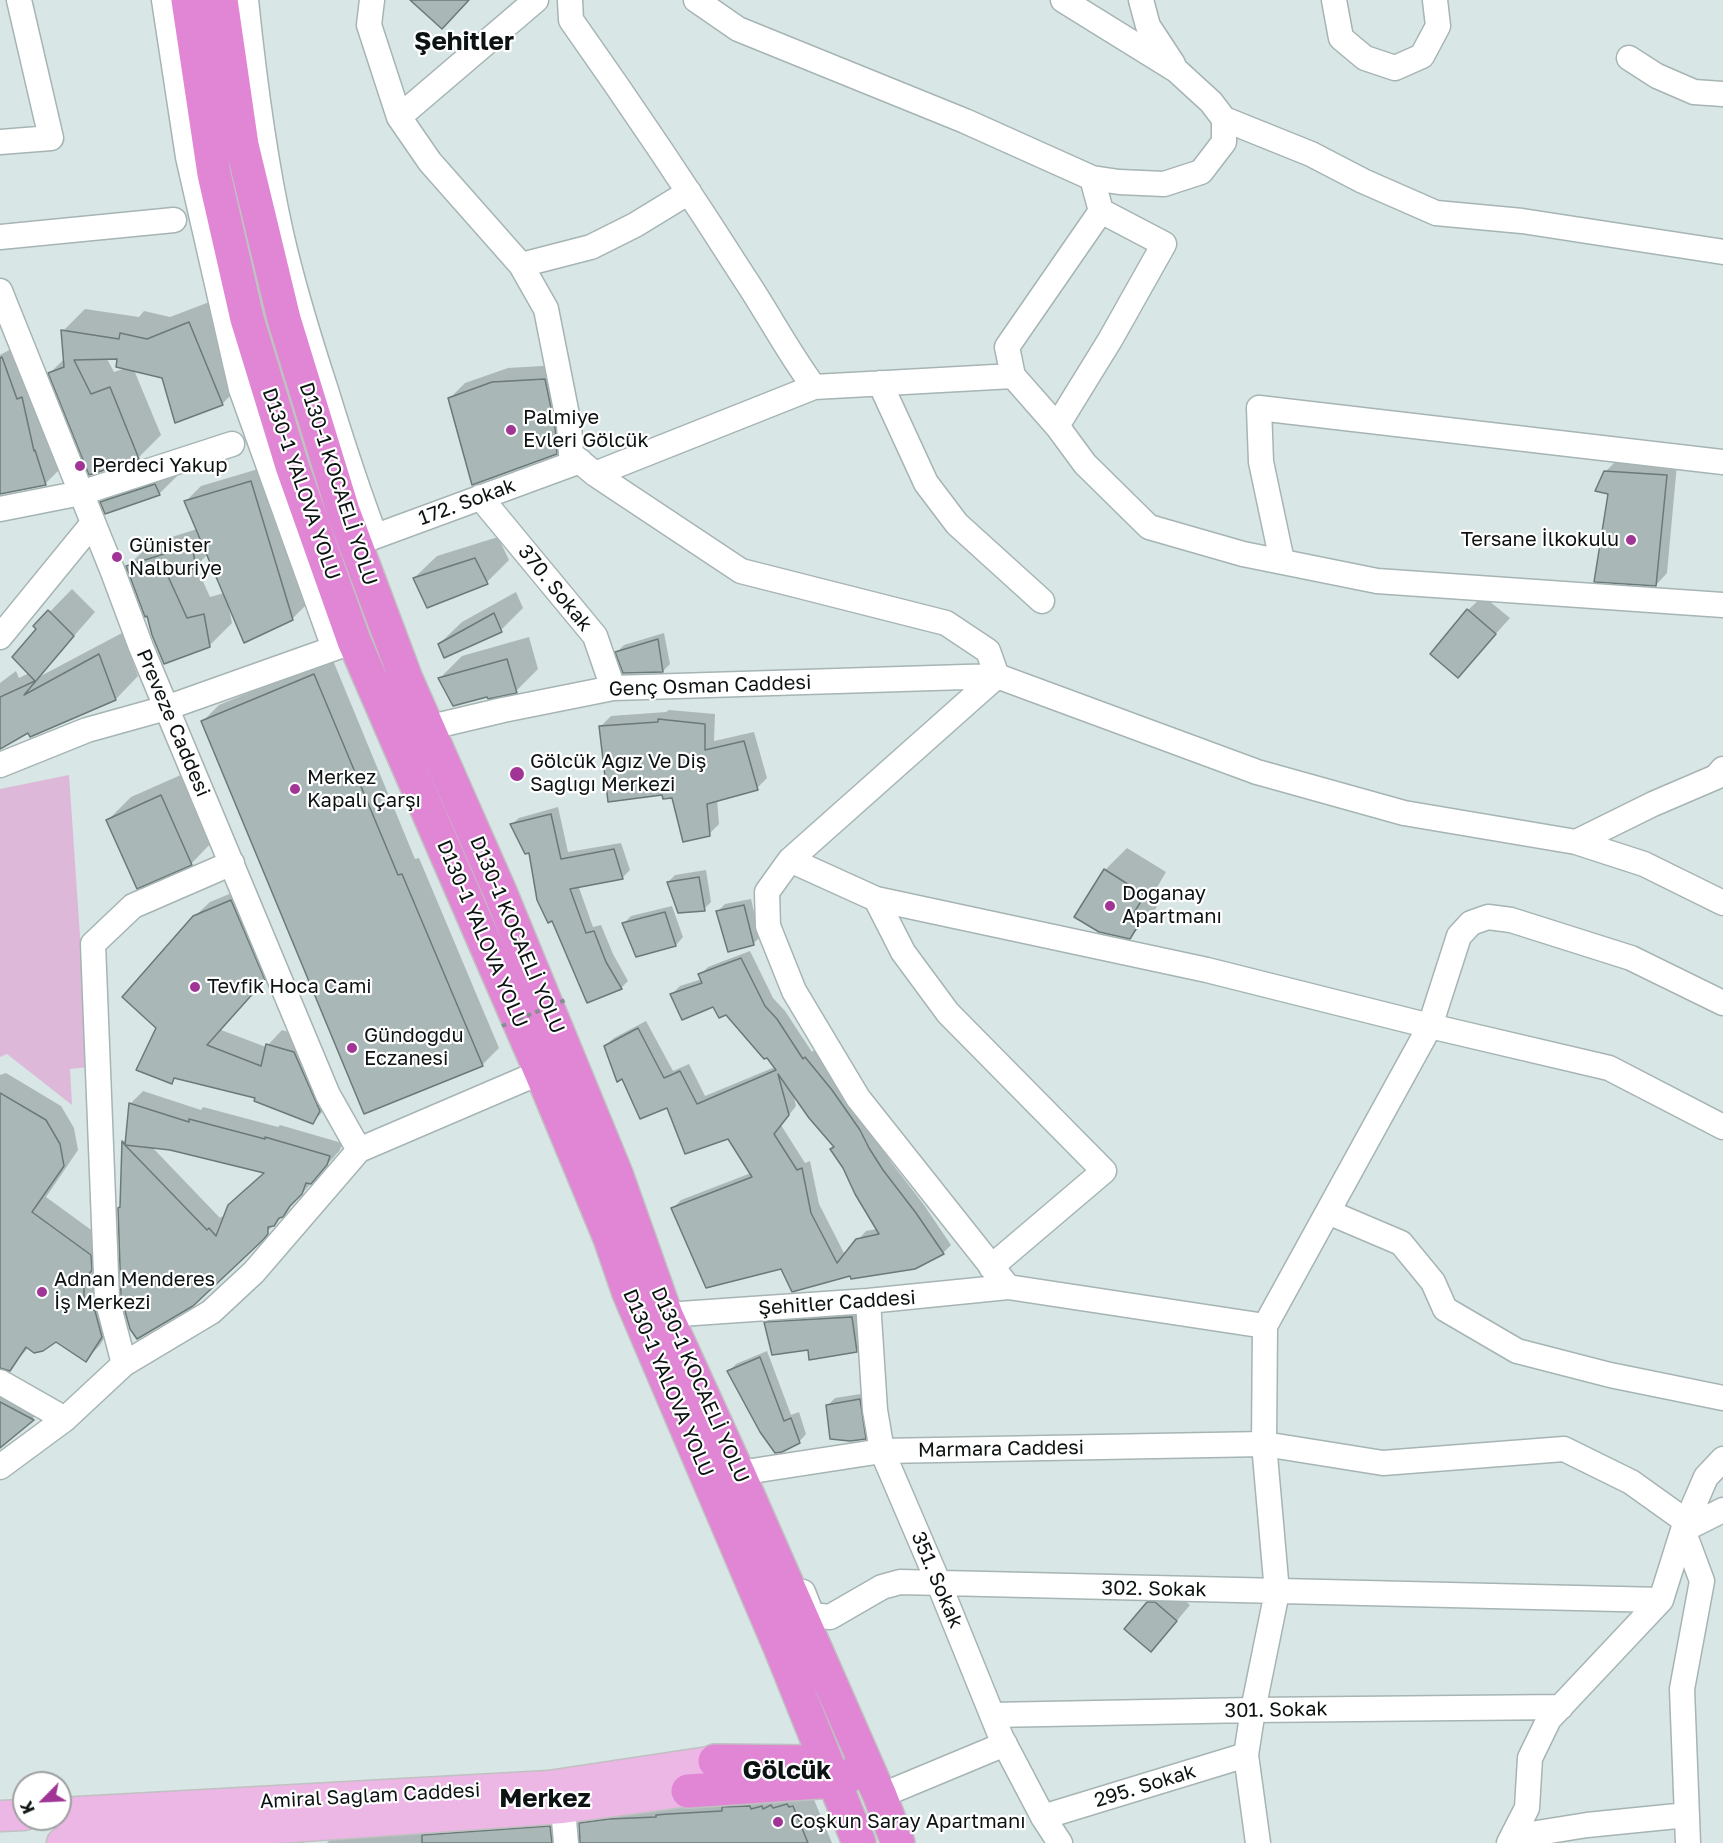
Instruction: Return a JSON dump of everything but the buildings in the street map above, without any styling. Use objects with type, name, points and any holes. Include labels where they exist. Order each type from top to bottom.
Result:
[{"type":"highway","name":"D130-1 YALOVA YOLU","points":[[188,0],[214,174],[247,319],[344,644],[541,1072],[589,1187],[629,1293],[780,1647],[859,1843]]},
{"type":"highway","name":"D130-1 KOCAELİ YOLU","points":[[221,0],[242,145],[284,319],[343,512],[365,540],[406,679],[500,892],[616,1174],[666,1316],[746,1473],[898,1843]]},
{"type":"highway","points":[[715,1761],[773,1744],[785,1738],[808,1719]]},
{"type":"highway","points":[[715,1761],[830,1772],[869,1773]]},
{"type":"highway","points":[[688,1791],[830,1772]]},
{"type":"main road","name":"Amiral Sağlam Caddesi","points":[[72,1812],[549,1786],[715,1761]]},
{"type":"main road","name":"Amiral Sağlam Caddesi","points":[[62,1843],[562,1808],[688,1791]]},
{"type":"street","points":[[0,142],[51,138],[19,0]]},
{"type":"street","points":[[0,765],[87,729],[166,708],[344,644],[241,389],[188,158],[165,0]]},
{"type":"street","points":[[246,0],[269,173],[281,234],[304,324],[349,467],[365,540]]},
{"type":"street","points":[[372,0],[369,25],[399,117],[430,162],[521,265],[546,309],[568,425],[571,454],[587,468],[741,571],[946,623],[988,651],[997,676],[1257,772],[1404,813],[1576,842],[1644,864],[1723,903]]},
{"type":"street","points":[[399,117],[536,0]]},
{"type":"street","points":[[570,0],[571,20],[689,192],[793,359],[814,387]]},
{"type":"street","points":[[696,0],[738,29],[965,121],[1092,178],[1164,184],[1201,172],[1224,142],[1224,119]]},
{"type":"street","points":[[1063,0],[1176,69],[1211,102],[1224,119],[1311,154],[1363,181],[1436,213],[1522,221],[1723,252]]},
{"type":"street","points":[[1141,0],[1148,26],[1176,69]]},
{"type":"street","points":[[1334,0],[1341,38],[1365,58],[1395,68],[1422,56],[1438,26],[1435,0]]},
{"type":"street","points":[[1629,58],[1657,76],[1694,92],[1723,94]]},
{"type":"street","points":[[1057,426],[1110,340],[1164,243],[1101,211],[1092,178]]},
{"type":"street","points":[[521,265],[591,247],[635,225],[689,192]]},
{"type":"street","points":[[1101,211],[1007,347],[1013,376],[1057,426],[1085,464],[1149,527],[1243,554],[1377,581],[1723,605]]},
{"type":"street","points":[[0,237],[174,220]]},
{"type":"street","name":"Preveze Caddesi","points":[[0,291],[166,708],[328,1095],[359,1150]]},
{"type":"street","name":"172. Sokak","points":[[365,540],[480,497],[587,468],[814,387],[1013,376]]},
{"type":"street","points":[[880,383],[926,483],[957,524],[1042,601]]},
{"type":"street","points":[[1282,561],[1260,462],[1259,408],[1723,462]]},
{"type":"street","points":[[0,509],[81,493],[232,444]]},
{"type":"street","name":"370. Sokak","points":[[480,497],[595,636],[613,688]]},
{"type":"street","points":[[0,637],[93,523]]},
{"type":"street","points":[[997,676],[790,860],[767,891],[768,926],[794,991],[858,1098],[1008,1287]]},
{"type":"street","name":"Genç Osman Caddesi","points":[[427,728],[613,688],[997,676]]},
{"type":"street","points":[[1576,842],[1653,804],[1721,775]]},
{"type":"street","points":[[790,860],[876,899],[1207,970],[1609,1068],[1723,1127]]},
{"type":"street","points":[[124,1364],[107,1299],[93,944],[133,906],[232,863]]},
{"type":"street","points":[[876,899],[903,952],[948,1013],[1104,1171],[991,1267]]},
{"type":"street","points":[[1257,1843],[1246,1755],[1277,1592],[1264,1444],[1265,1326],[1430,1026],[1459,936],[1471,923],[1488,917],[1511,920],[1630,958],[1723,1003]]},
{"type":"street","points":[[0,1467],[65,1419],[124,1364],[211,1312],[254,1272],[359,1150],[541,1072]]},
{"type":"street","points":[[1328,1212],[1401,1243],[1432,1282],[1445,1309],[1517,1351],[1610,1375],[1723,1398]]},
{"type":"street","name":"Şehitler Caddesi","points":[[666,1316],[868,1301],[1008,1287],[1265,1326]]},
{"type":"street","name":"351. Sokak","points":[[868,1301],[875,1410],[882,1451],[1005,1744],[1043,1818],[1060,1843]]},
{"type":"street","points":[[0,1382],[65,1419]]},
{"type":"street","name":"Marmara Caddesi","points":[[746,1473],[882,1451],[1264,1444],[1383,1463],[1564,1449],[1631,1482],[1685,1526]]},
{"type":"street","points":[[1510,1840],[1527,1808],[1530,1758],[1549,1719],[1661,1600],[1685,1526],[1706,1477],[1723,1459]]},
{"type":"street","name":"302. Sokak","points":[[746,1473],[812,1615],[830,1617],[882,1587],[900,1582],[1661,1600]]},
{"type":"street","points":[[1685,1526],[1723,1510]]},
{"type":"street","points":[[1685,1526],[1702,1581],[1682,1689],[1688,1843]]},
{"type":"street","name":"301. Sokak","points":[[992,1715],[1561,1707]]},
{"type":"street","points":[[869,1773],[1005,1744]]},
{"type":"street","name":"295. Sokak","points":[[1043,1818],[1246,1755]]},
{"type":"street","points":[[562,1808],[566,1843]]},
{"type":"street","points":[[1510,1840],[1587,1825],[1687,1815]]},
{"type":"path","points":[[502,1026],[568,999]]},
{"type":"shaded area","points":[[69,775],[89,1067],[70,1069],[72,1105],[7,1054],[0,1057],[0,789]]},
{"type":"place","name":"Palmiye Evleri Gölcük","points":[[511,430]]},
{"type":"place","name":"Perdeci Yakup","points":[[80,466]]},
{"type":"place","name":"Tersane İlkokulu","points":[[1631,540]]},
{"type":"place","name":"Günister Nalburiye","points":[[117,557]]},
{"type":"place","name":"Gölcük Ağız Ve Diş Sağlığı Merkezi","points":[[517,774]]},
{"type":"place","name":"Merkez Kapalı Çarşı","points":[[295,789]]},
{"type":"place","name":"Doğanay Apartmanı","points":[[1110,906]]},
{"type":"place","name":"Tevfik Hoca Cami","points":[[195,987]]},
{"type":"place","name":"Gündoğdu Eczanesi","points":[[352,1048]]},
{"type":"place","name":"Adnan Menderes İş Merkezi","points":[[42,1292]]},
{"type":"place","name":"Coşkun Saray Apartmanı","points":[[778,1822]]},
{"type":"district","name":"Şehitler","points":[[464,42]]},
{"type":"district","name":"Gölcük","points":[[787,1771]]},
{"type":"district","name":"Merkez","points":[[545,1799]]}]
